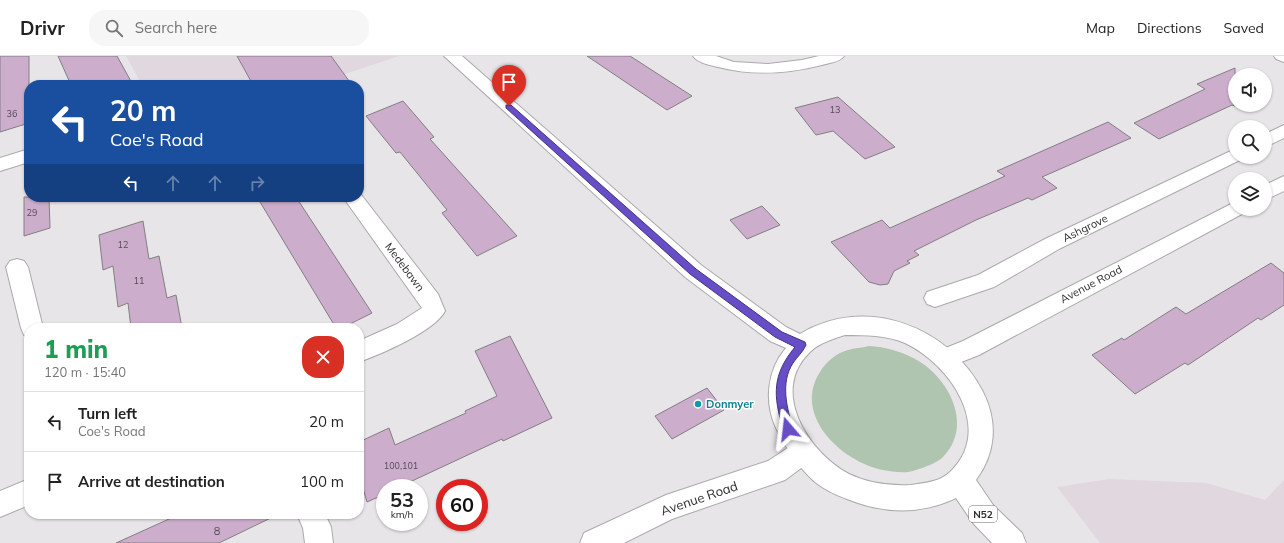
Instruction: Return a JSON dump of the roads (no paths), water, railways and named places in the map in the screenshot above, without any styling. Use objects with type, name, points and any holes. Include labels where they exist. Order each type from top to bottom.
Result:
[{"type":"main road","points":[[452,56],[693,271],[778,334],[802,345]]},
{"type":"main road","points":[[701,56],[720,63],[767,70],[795,68],[836,56]]},
{"type":"main road","points":[[1272,137],[1284,131]]},
{"type":"main road","points":[[0,164],[24,157]]},
{"type":"main road","name":"Ashgrove","points":[[935,298],[986,281],[1052,244],[1228,158]]},
{"type":"main road","points":[[1272,189],[1284,183]]},
{"type":"main road","name":"Medebawn","points":[[357,202],[430,300],[434,311],[405,331],[364,350]]},
{"type":"main road","name":"Avenue Road","points":[[946,358],[972,348],[1228,213]]},
{"type":"main road","points":[[17,267],[31,323]]},
{"type":"main road","points":[[845,326],[870,326],[897,330],[923,342],[946,358],[966,380],[979,406],[982,433],[976,458],[960,480],[932,495],[898,500],[862,493],[829,477],[802,452],[788,429],[781,405],[781,382],[788,362],[802,345],[821,333],[845,326]]},
{"type":"main road","name":"Avenue Road","points":[[594,543],[666,508],[776,471],[802,452]]},
{"type":"main road","name":"N52","points":[[960,480],[983,514],[1012,543]]},
{"type":"main road","points":[[0,504],[24,494]]},
{"type":"main road","points":[[313,519],[317,527],[319,543]]},
{"type":"place","name":"Donmyer","points":[[698,404]]}]
